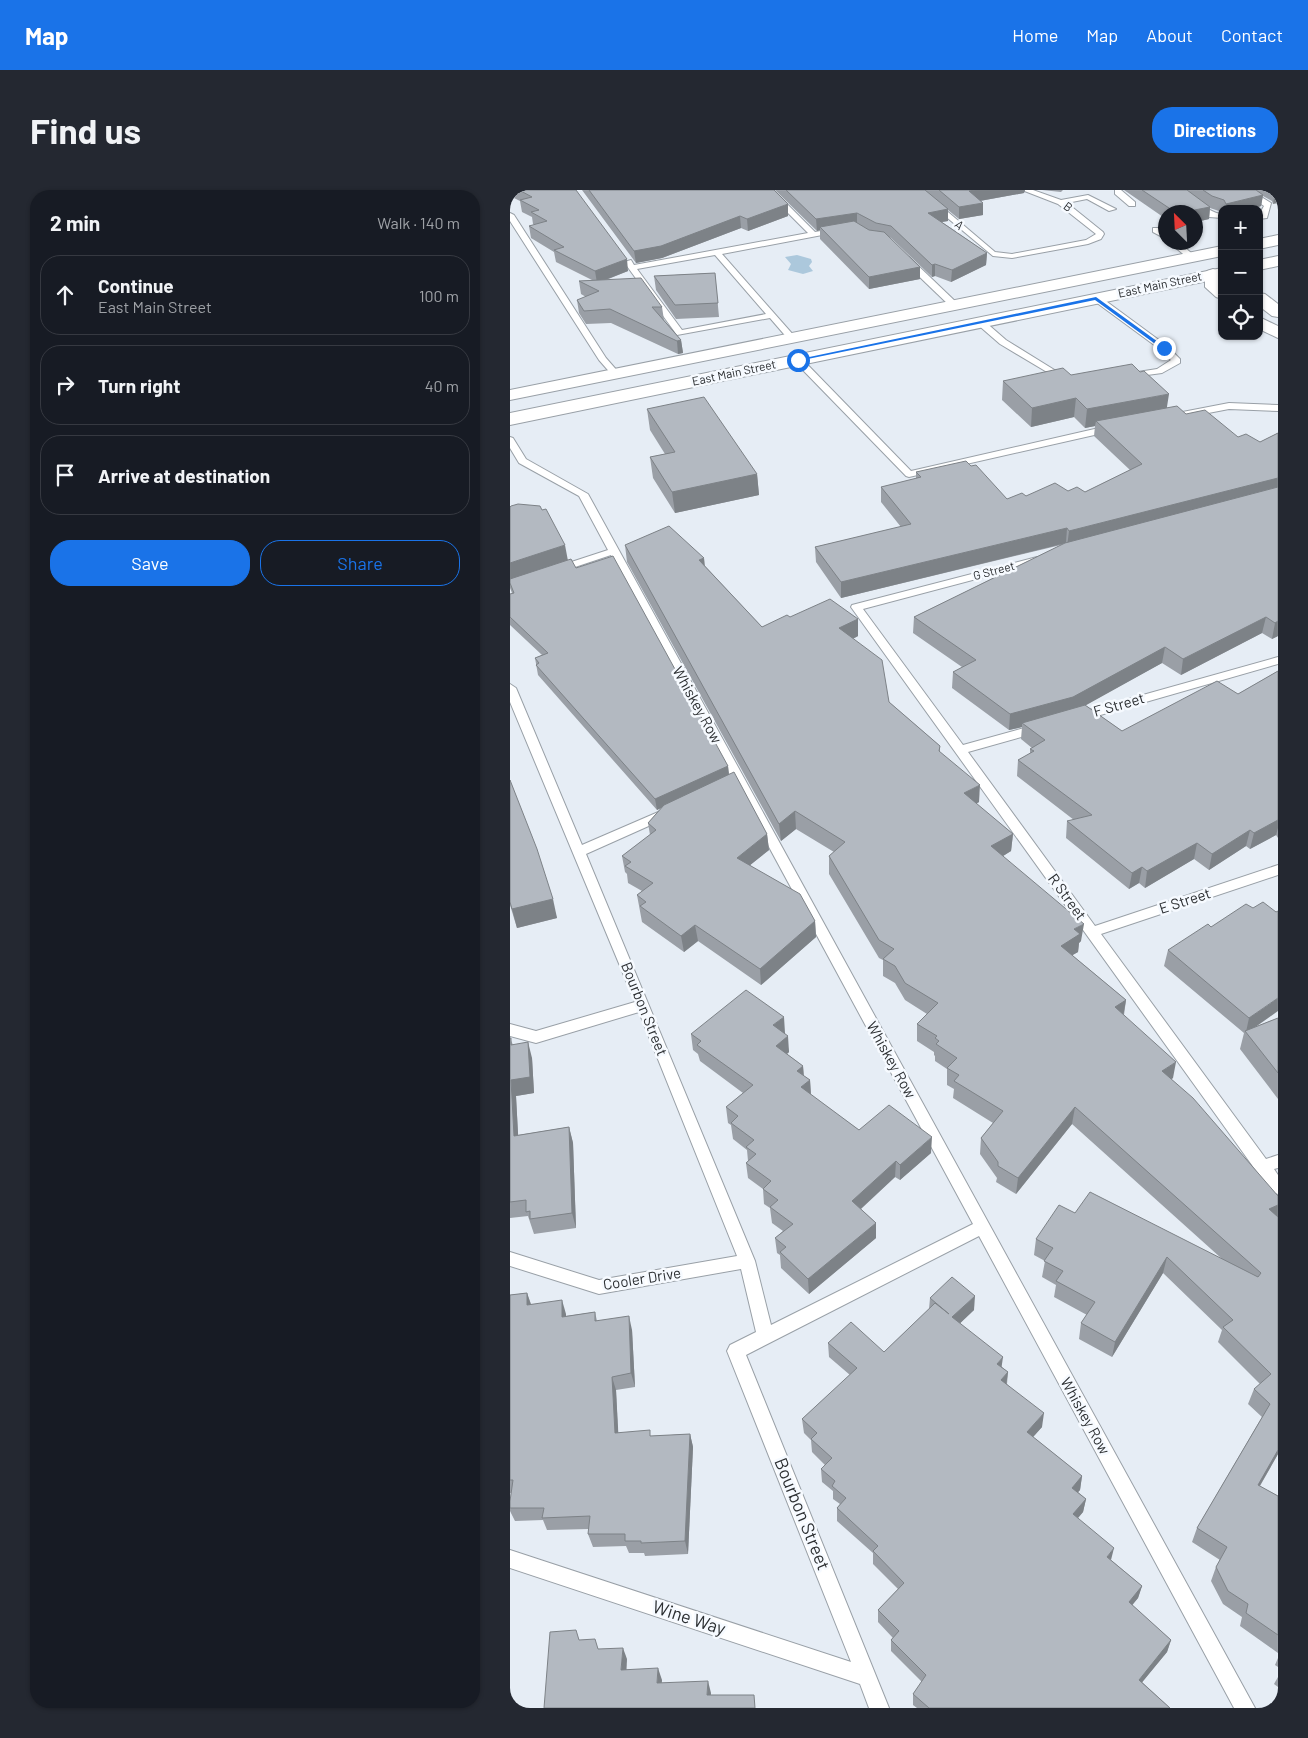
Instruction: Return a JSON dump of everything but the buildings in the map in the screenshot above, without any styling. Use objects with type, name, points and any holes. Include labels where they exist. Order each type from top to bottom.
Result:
[{"type":"main road","points":[[1263,243],[1278,240]]},
{"type":"main road","name":"East Main Street","points":[[510,396],[1218,252]]},
{"type":"main road","points":[[1192,257],[1218,274]]},
{"type":"main road","points":[[1263,264],[1278,261]]},
{"type":"main road","name":"East Main Street","points":[[510,419],[1096,298],[1218,275]]},
{"type":"main road","points":[[1218,277],[1213,287],[1218,291]]},
{"type":"main road","points":[[1263,301],[1278,312]]},
{"type":"main road","points":[[1263,325],[1271,331],[1278,333]]},
{"type":"lane","points":[[769,190],[813,234]]},
{"type":"lane","name":"A","points":[[918,190],[987,250],[1001,256],[1012,256],[1088,242],[1098,238]]},
{"type":"lane","name":"B","points":[[1026,190],[1062,202],[1098,231],[1100,234],[1098,238]]},
{"type":"lane","points":[[1128,190],[1118,192],[1132,204]]},
{"type":"lane","points":[[1176,190],[1212,215],[1218,216]]},
{"type":"lane","points":[[1245,190],[1268,205],[1263,216]]},
{"type":"lane","points":[[1062,202],[1088,197],[1112,209]]},
{"type":"lane","points":[[510,215],[603,360],[616,374]]},
{"type":"lane","points":[[632,268],[847,229]]},
{"type":"lane","points":[[1183,250],[1192,257]]},
{"type":"lane","points":[[621,252],[680,333],[771,315]]},
{"type":"lane","points":[[716,252],[792,338]]},
{"type":"lane","points":[[901,254],[954,305]]},
{"type":"lane","points":[[1096,298],[1164,348],[1177,361],[1159,371],[1115,378]]},
{"type":"lane","points":[[980,322],[1003,342],[1064,379],[1072,380]]},
{"type":"lane","points":[[798,360],[909,474],[1126,426]]},
{"type":"lane","points":[[1154,420],[1229,406],[1278,408]]},
{"type":"lane","name":"Whiskey Row","points":[[510,440],[522,461],[582,494],[614,551],[734,782],[982,1227],[1245,1708]]},
{"type":"lane","points":[[548,573],[614,551]]},
{"type":"lane","name":"G Street","points":[[856,608],[1048,557]]},
{"type":"lane","name":"R Street","points":[[856,608],[1278,1187]]},
{"type":"lane","name":"F Street","points":[[960,750],[1278,660]]},
{"type":"lane","name":"Bourbon Street","points":[[510,688],[643,1004],[747,1261],[765,1336],[736,1351],[879,1708]]},
{"type":"lane","points":[[579,852],[676,808]]},
{"type":"lane","name":"E Street","points":[[1092,932],[1278,870]]},
{"type":"lane","points":[[510,1030],[536,1037],[643,1004]]},
{"type":"lane","points":[[1263,1167],[1278,1161]]},
{"type":"lane","points":[[765,1336],[982,1227]]},
{"type":"lane","name":"Cooler Drive","points":[[510,1260],[599,1287],[747,1261]]},
{"type":"lane","name":"Wine Way","points":[[510,1559],[867,1677]]},
{"type":"water","points":[[797,255],[811,259],[812,262],[809,266],[813,271],[803,274],[788,270],[791,264],[785,257]]},
{"type":"route","points":[[798,360],[1096,298],[1164,348]]}]
